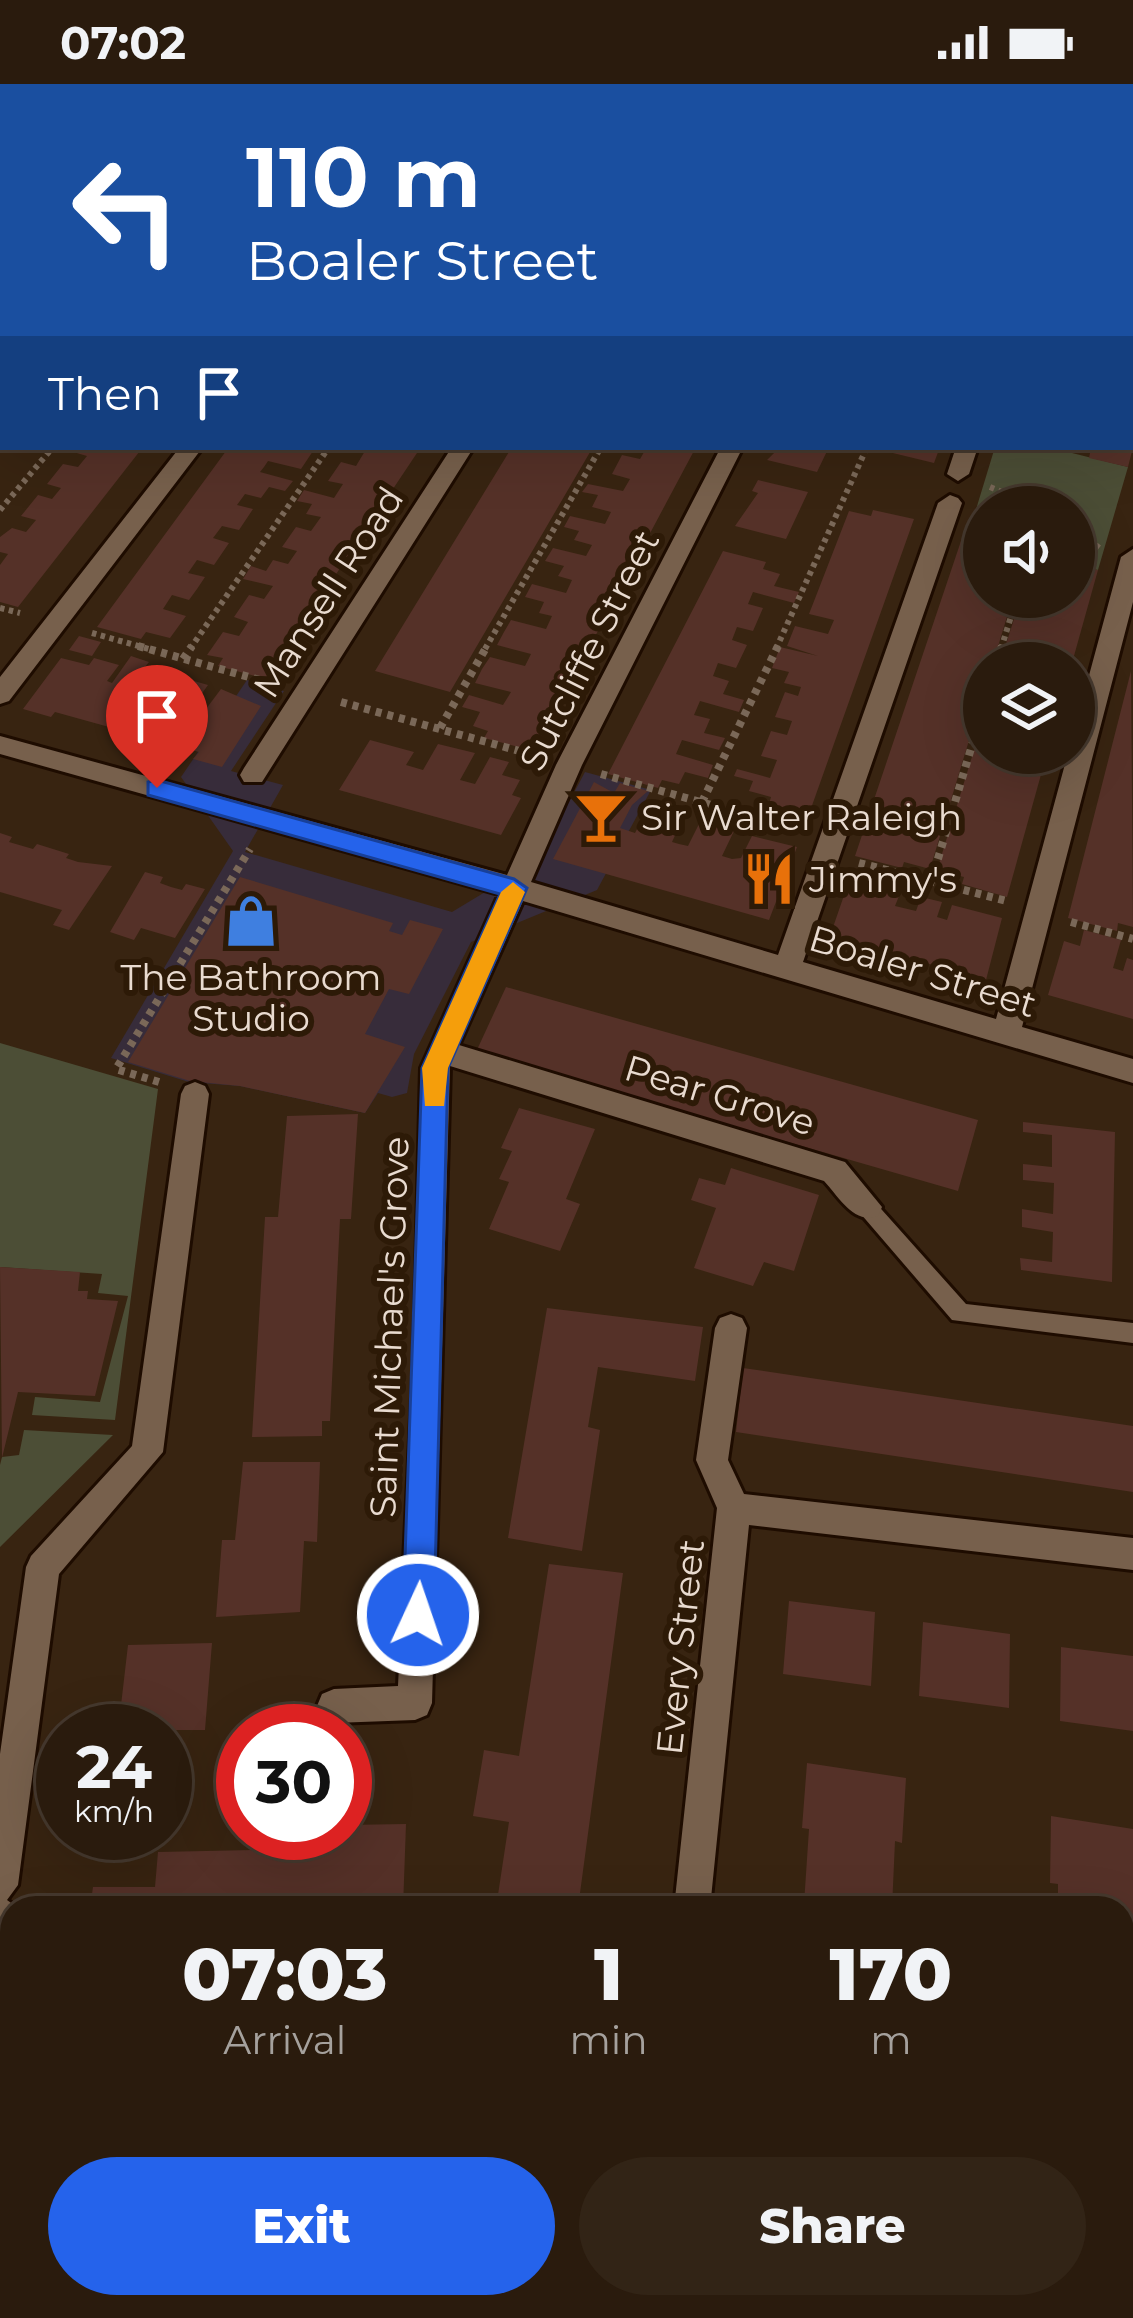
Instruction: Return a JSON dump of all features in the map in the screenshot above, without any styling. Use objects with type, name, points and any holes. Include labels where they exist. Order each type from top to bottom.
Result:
[{"type":"street","points":[[0,695],[190,450]]},
{"type":"street","name":"Mansell Road","points":[[253,775],[461,450]]},
{"type":"street","name":"Sutcliffe Street","points":[[514,888],[569,765],[730,450]]},
{"type":"street","points":[[958,474],[966,450]]},
{"type":"street","points":[[787,968],[950,503]]},
{"type":"street","points":[[1006,1034],[1133,556]]},
{"type":"street","name":"Boaler Street","points":[[0,746],[514,888],[1133,1071]]},
{"type":"street","name":"Saint Michael's Grove","points":[[372,1705],[415,1703],[430,1356],[435,1068],[514,888]]},
{"type":"street","name":"Pear Grove","points":[[441,1052],[834,1171],[867,1207]]},
{"type":"street","points":[[0,1885],[43,1567],[147,1452],[195,1094]]},
{"type":"street","points":[[731,1328],[712,1460],[734,1508]]},
{"type":"street","name":"Every Street","points":[[693,1896],[734,1508],[1133,1554]]},
{"type":"lane","name":"Pear Grove","points":[[867,1207],[960,1313],[1133,1333]]},
{"type":"path","points":[[0,510],[50,450]]},
{"type":"path","points":[[183,659],[327,450]]},
{"type":"path","points":[[440,728],[599,450]]},
{"type":"path","points":[[702,802],[866,450]]},
{"type":"path","points":[[958,474],[987,486]]},
{"type":"path","points":[[57,623],[702,802],[931,882],[1133,939]]},
{"type":"path","points":[[931,882],[963,774]]},
{"type":"path","points":[[195,1094],[116,1069],[268,819]]},
{"type":"shaded area","points":[[247,680],[284,691],[231,771],[283,785],[245,852],[452,912],[538,860],[585,772],[651,790],[597,890],[471,942],[414,1054],[407,1093],[392,1097],[378,1093],[365,1113],[240,1086],[189,1082],[111,1058],[233,851],[181,777]]},
{"type":"green space","points":[[994,450],[1060,450],[1128,467],[1098,570],[1095,486],[983,486]]},
{"type":"green space","points":[[0,1043],[158,1089],[115,1420],[32,1415],[35,1397],[100,1402],[128,1296],[98,1293],[102,1274],[0,1267]]},
{"type":"green space","points":[[24,1430],[113,1435],[0,1547],[0,1465],[2,1457],[19,1455]]},
{"type":"building","points":[[66,450],[141,450],[18,607],[0,602],[0,565],[8,554],[0,552],[0,537],[12,528],[26,532],[36,520],[21,516],[38,495],[52,499],[61,488],[47,484],[63,464],[78,467],[87,456]]},
{"type":"building","points":[[227,450],[314,450],[301,469],[268,461],[260,472],[293,481],[285,491],[269,487],[261,498],[245,494],[237,505],[253,509],[239,530],[222,526],[213,538],[229,543],[214,565],[197,560],[188,573],[205,577],[197,589],[189,600],[172,595],[163,609],[186,616],[170,638],[146,632],[141,639],[97,627]]},
{"type":"building","points":[[419,450],[266,679],[218,666],[223,658],[207,655],[223,632],[239,636],[248,622],[234,617],[249,595],[264,599],[273,586],[243,579],[251,566],[266,571],[273,560],[288,564],[297,551],[282,547],[296,527],[311,531],[321,517],[306,514],[312,504],[297,501],[304,490],[334,498],[343,484],[328,481],[341,462],[356,466],[365,451]]},
{"type":"building","points":[[510,450],[591,450],[450,692],[375,671]]},
{"type":"building","points":[[645,450],[694,450],[534,751],[484,738],[488,731],[473,726],[480,712],[462,707],[469,695],[503,705],[511,692],[475,683],[482,669],[490,657],[525,666],[531,654],[497,645],[504,632],[511,620],[546,629],[552,616],[539,613],[544,602],[525,597],[532,584],[566,593],[572,580],[558,576],[564,566],[545,561],[553,548],[586,556],[592,545],[574,540],[579,531],[564,527],[570,516],[605,524],[611,512],[592,507],[598,495],[582,492],[588,484],[623,491],[630,479],[612,474],[622,455],[640,459]]},
{"type":"building","points":[[777,450],[828,450],[817,472],[767,460]]},
{"type":"building","points":[[880,450],[939,450],[934,463]]},
{"type":"building","points":[[1082,450],[1132,450],[1128,467],[1089,458],[1090,453]]},
{"type":"building","points":[[758,480],[808,492],[786,539],[735,526],[758,493],[752,491]]},
{"type":"building","points":[[873,510],[914,519],[809,814],[769,804],[771,797],[749,791],[753,781],[734,776],[737,769],[770,778],[777,760],[761,756],[771,731],[787,735],[792,721],[775,717],[785,692],[798,696],[801,687],[784,683],[789,672],[772,668],[780,647],[818,656],[787,646],[795,626],[828,634],[834,620],[809,614],[849,511],[871,516]]},
{"type":"building","points":[[963,538],[963,618],[1007,618],[999,642],[963,642],[963,760],[930,869],[904,862],[902,868],[855,856]]},
{"type":"building","points":[[723,551],[766,562],[763,569],[780,574],[774,586],[799,592],[794,603],[753,592],[748,604],[763,608],[753,631],[737,627],[732,640],[747,645],[736,668],[718,663],[713,676],[729,681],[723,694],[744,700],[739,712],[700,701],[694,715],[710,719],[704,733],[725,738],[719,750],[682,740],[676,754],[713,765],[708,778],[685,772],[679,784],[662,780],[658,788],[608,774]]},
{"type":"building","points":[[1014,618],[1085,618],[1078,642],[1007,642]]},
{"type":"building","points":[[79,636],[101,642],[92,656],[69,650]]},
{"type":"building","points":[[131,656],[149,662],[140,673],[157,678],[146,693],[157,696],[173,675],[208,685],[193,706],[206,709],[221,689],[261,706],[222,767],[193,759],[199,752],[55,712],[51,717],[23,709],[61,658],[89,665],[94,658],[119,665],[107,681],[112,683]]},
{"type":"building","points":[[1131,671],[1133,927],[1118,923],[1117,931],[1068,918]]},
{"type":"building","points":[[370,740],[414,752],[406,765],[423,770],[438,744],[475,753],[460,780],[475,784],[490,757],[509,762],[502,775],[520,780],[512,795],[521,798],[501,835],[339,790]]},
{"type":"building","points":[[967,774],[1041,774],[1007,897],[962,884],[964,877],[937,870]]},
{"type":"building","points":[[594,782],[614,793],[620,783],[648,791],[632,805],[620,828],[635,833],[648,808],[683,818],[672,842],[679,844],[688,846],[700,822],[734,831],[722,856],[732,859],[741,858],[752,836],[797,847],[769,920],[553,859]]},
{"type":"building","points":[[0,833],[12,837],[9,842],[33,849],[37,844],[69,854],[66,858],[78,862],[112,866],[69,930],[53,925],[62,910],[0,892]]},
{"type":"building","points":[[145,872],[163,877],[160,883],[171,887],[182,890],[186,884],[205,889],[175,938],[141,928],[134,940],[110,932]]},
{"type":"building","points":[[240,877],[393,923],[389,931],[402,935],[410,920],[443,929],[409,994],[389,989],[365,1034],[405,1047],[365,1113],[240,1086],[190,1081],[128,1062]]},
{"type":"building","points":[[850,878],[901,891],[895,906],[916,911],[921,897],[942,902],[937,917],[947,920],[952,905],[1002,918],[986,980],[830,936]]},
{"type":"building","points":[[1084,930],[1121,940],[1113,968],[1123,971],[1127,958],[1133,960],[1133,1019],[1048,995],[1064,941],[1080,946]]},
{"type":"building","points":[[506,987],[978,1120],[958,1191],[476,1052]]},
{"type":"building","points":[[519,1108],[595,1129],[566,1199],[580,1204],[560,1251],[489,1229],[509,1182],[499,1179],[512,1151],[501,1148]]},
{"type":"building","points":[[358,1114],[351,1219],[340,1219],[330,1421],[322,1421],[322,1436],[252,1437],[265,1217],[278,1217],[287,1116]]},
{"type":"building","points":[[1023,1122],[1115,1132],[1112,1282],[1021,1270],[1020,1258],[1052,1262],[1053,1232],[1022,1227],[1022,1209],[1053,1214],[1054,1183],[1023,1180],[1023,1164],[1052,1167],[1052,1135],[1023,1132]]},
{"type":"building","points":[[731,1168],[819,1195],[794,1271],[764,1262],[753,1286],[694,1268],[716,1208],[691,1200],[699,1178],[725,1185]]},
{"type":"building","points":[[0,1267],[80,1272],[78,1291],[88,1291],[87,1299],[118,1301],[95,1396],[18,1392],[2,1458]]},
{"type":"building","points":[[547,1308],[703,1327],[695,1381],[598,1367],[588,1427],[600,1430],[582,1551],[508,1538]]},
{"type":"building","points":[[743,1368],[1133,1426],[1133,1492],[736,1432]]},
{"type":"building","points":[[243,1462],[320,1462],[317,1542],[304,1541],[300,1612],[216,1617],[222,1540],[235,1540]]},
{"type":"building","points":[[549,1564],[623,1573],[580,1896],[498,1896],[509,1822],[473,1816],[484,1750],[519,1756]]},
{"type":"building","points":[[789,1601],[875,1612],[871,1686],[783,1674]]},
{"type":"building","points":[[923,1622],[1010,1634],[1009,1708],[919,1696]]},
{"type":"building","points":[[212,1643],[205,1730],[192,1730],[192,1704],[121,1704],[128,1645]]},
{"type":"building","points":[[1061,1647],[1133,1656],[1133,1731],[1060,1721]]},
{"type":"building","points":[[807,1763],[906,1778],[902,1843],[895,1841],[893,1896],[805,1896],[809,1829],[802,1828]]},
{"type":"building","points":[[1051,1816],[1133,1829],[1133,1896],[1058,1896],[1058,1884],[1050,1883]]},
{"type":"building","points":[[406,1824],[403,1896],[92,1896],[93,1887],[155,1887],[157,1860],[192,1860],[192,1851],[216,1851],[216,1860],[372,1860],[372,1825]]},
{"type":"slow traffic","points":[[435,1098],[435,1068],[513,892]]},
{"type":"place","name":"Sir Walter Raleigh","points":[[601,817]]},
{"type":"place","name":"Jimmy's","points":[[769,879]]},
{"type":"place","name":"The Bathroom Studio","points":[[251,921]]},
{"type":"route","points":[[157,788],[514,888],[435,1068],[430,1356],[418,1615]]}]
